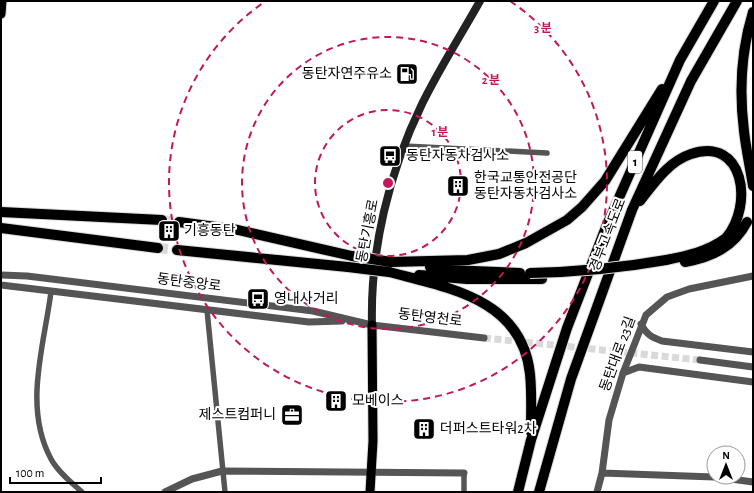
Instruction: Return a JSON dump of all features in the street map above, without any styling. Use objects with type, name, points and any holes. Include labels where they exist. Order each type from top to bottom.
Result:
[{"type":"highway","name":"경부고속도로","points":[[518,492],[531,440],[567,328],[606,227],[680,60],[714,1]]},
{"type":"highway","name":"경부고속도로","points":[[540,492],[571,379],[632,210],[693,77],[737,1]]},
{"type":"highway","points":[[753,12],[746,37],[741,88],[744,132],[753,188]]},
{"type":"highway","points":[[391,262],[468,260],[499,254],[532,240],[567,220],[582,207],[605,180],[680,60]]},
{"type":"highway","points":[[178,250],[467,279],[542,279],[583,277],[666,263],[714,246],[726,238],[735,229],[744,216],[748,202],[749,189],[746,178],[728,157],[715,152],[690,154],[673,163],[660,176],[632,210]]},
{"type":"highway","points":[[179,222],[238,230],[352,256],[391,262],[448,270],[530,273],[584,271],[703,259],[719,252],[740,234],[753,209]]},
{"type":"highway","points":[[1,212],[162,220]]},
{"type":"highway","points":[[1,228],[158,248]]},
{"type":"highway","points":[[389,272],[471,296],[495,310],[514,331],[524,348],[530,375],[531,440]]},
{"type":"main road","points":[[1,14],[2,1]]},
{"type":"main road","name":"동탄기흥로","points":[[368,490],[373,441],[372,300],[381,226],[404,146],[422,104],[480,1]]},
{"type":"street","points":[[404,146],[547,153]]},
{"type":"street","name":"동탄중앙로","points":[[1,275],[27,276],[313,311],[372,325]]},
{"type":"street","name":"동탄대로 23길","points":[[597,492],[602,473],[609,420],[641,324],[646,315],[667,297],[710,283],[753,276]]},
{"type":"street","points":[[1,285],[309,322],[352,320]]},
{"type":"street","points":[[51,292],[39,368],[36,407],[42,438],[51,460],[82,492]]},
{"type":"street","points":[[207,310],[225,492]]},
{"type":"street","points":[[641,324],[646,332],[652,337],[662,341],[753,352]]},
{"type":"street","name":"동탄영천로","points":[[372,325],[484,338]]},
{"type":"street","points":[[700,360],[753,367]]},
{"type":"street","points":[[624,373],[639,367],[753,382]]},
{"type":"street","points":[[165,492],[192,479],[222,471],[370,471],[464,473],[464,492]]},
{"type":"street","points":[[602,473],[706,477]]},
{"type":"tunnel","points":[[162,220],[179,222]]},
{"type":"tunnel","points":[[158,248],[177,250]]},
{"type":"tunnel","points":[[484,338],[700,360]]},
{"type":"place","name":"동탄자연주유소","points":[[407,74]]},
{"type":"place","name":"동탄자동차검사소","points":[[390,156]]},
{"type":"place","name":"한국교통안전공단 동탄자동차검사소","points":[[458,186]]},
{"type":"place","name":"기흥동탄","points":[[169,231]]},
{"type":"place","name":"영내사거리","points":[[258,299]]},
{"type":"place","name":"모베이스","points":[[336,401]]},
{"type":"place","name":"제스트컴퍼니","points":[[292,415]]},
{"type":"place","name":"더퍼스트타워2차","points":[[424,429]]}]
